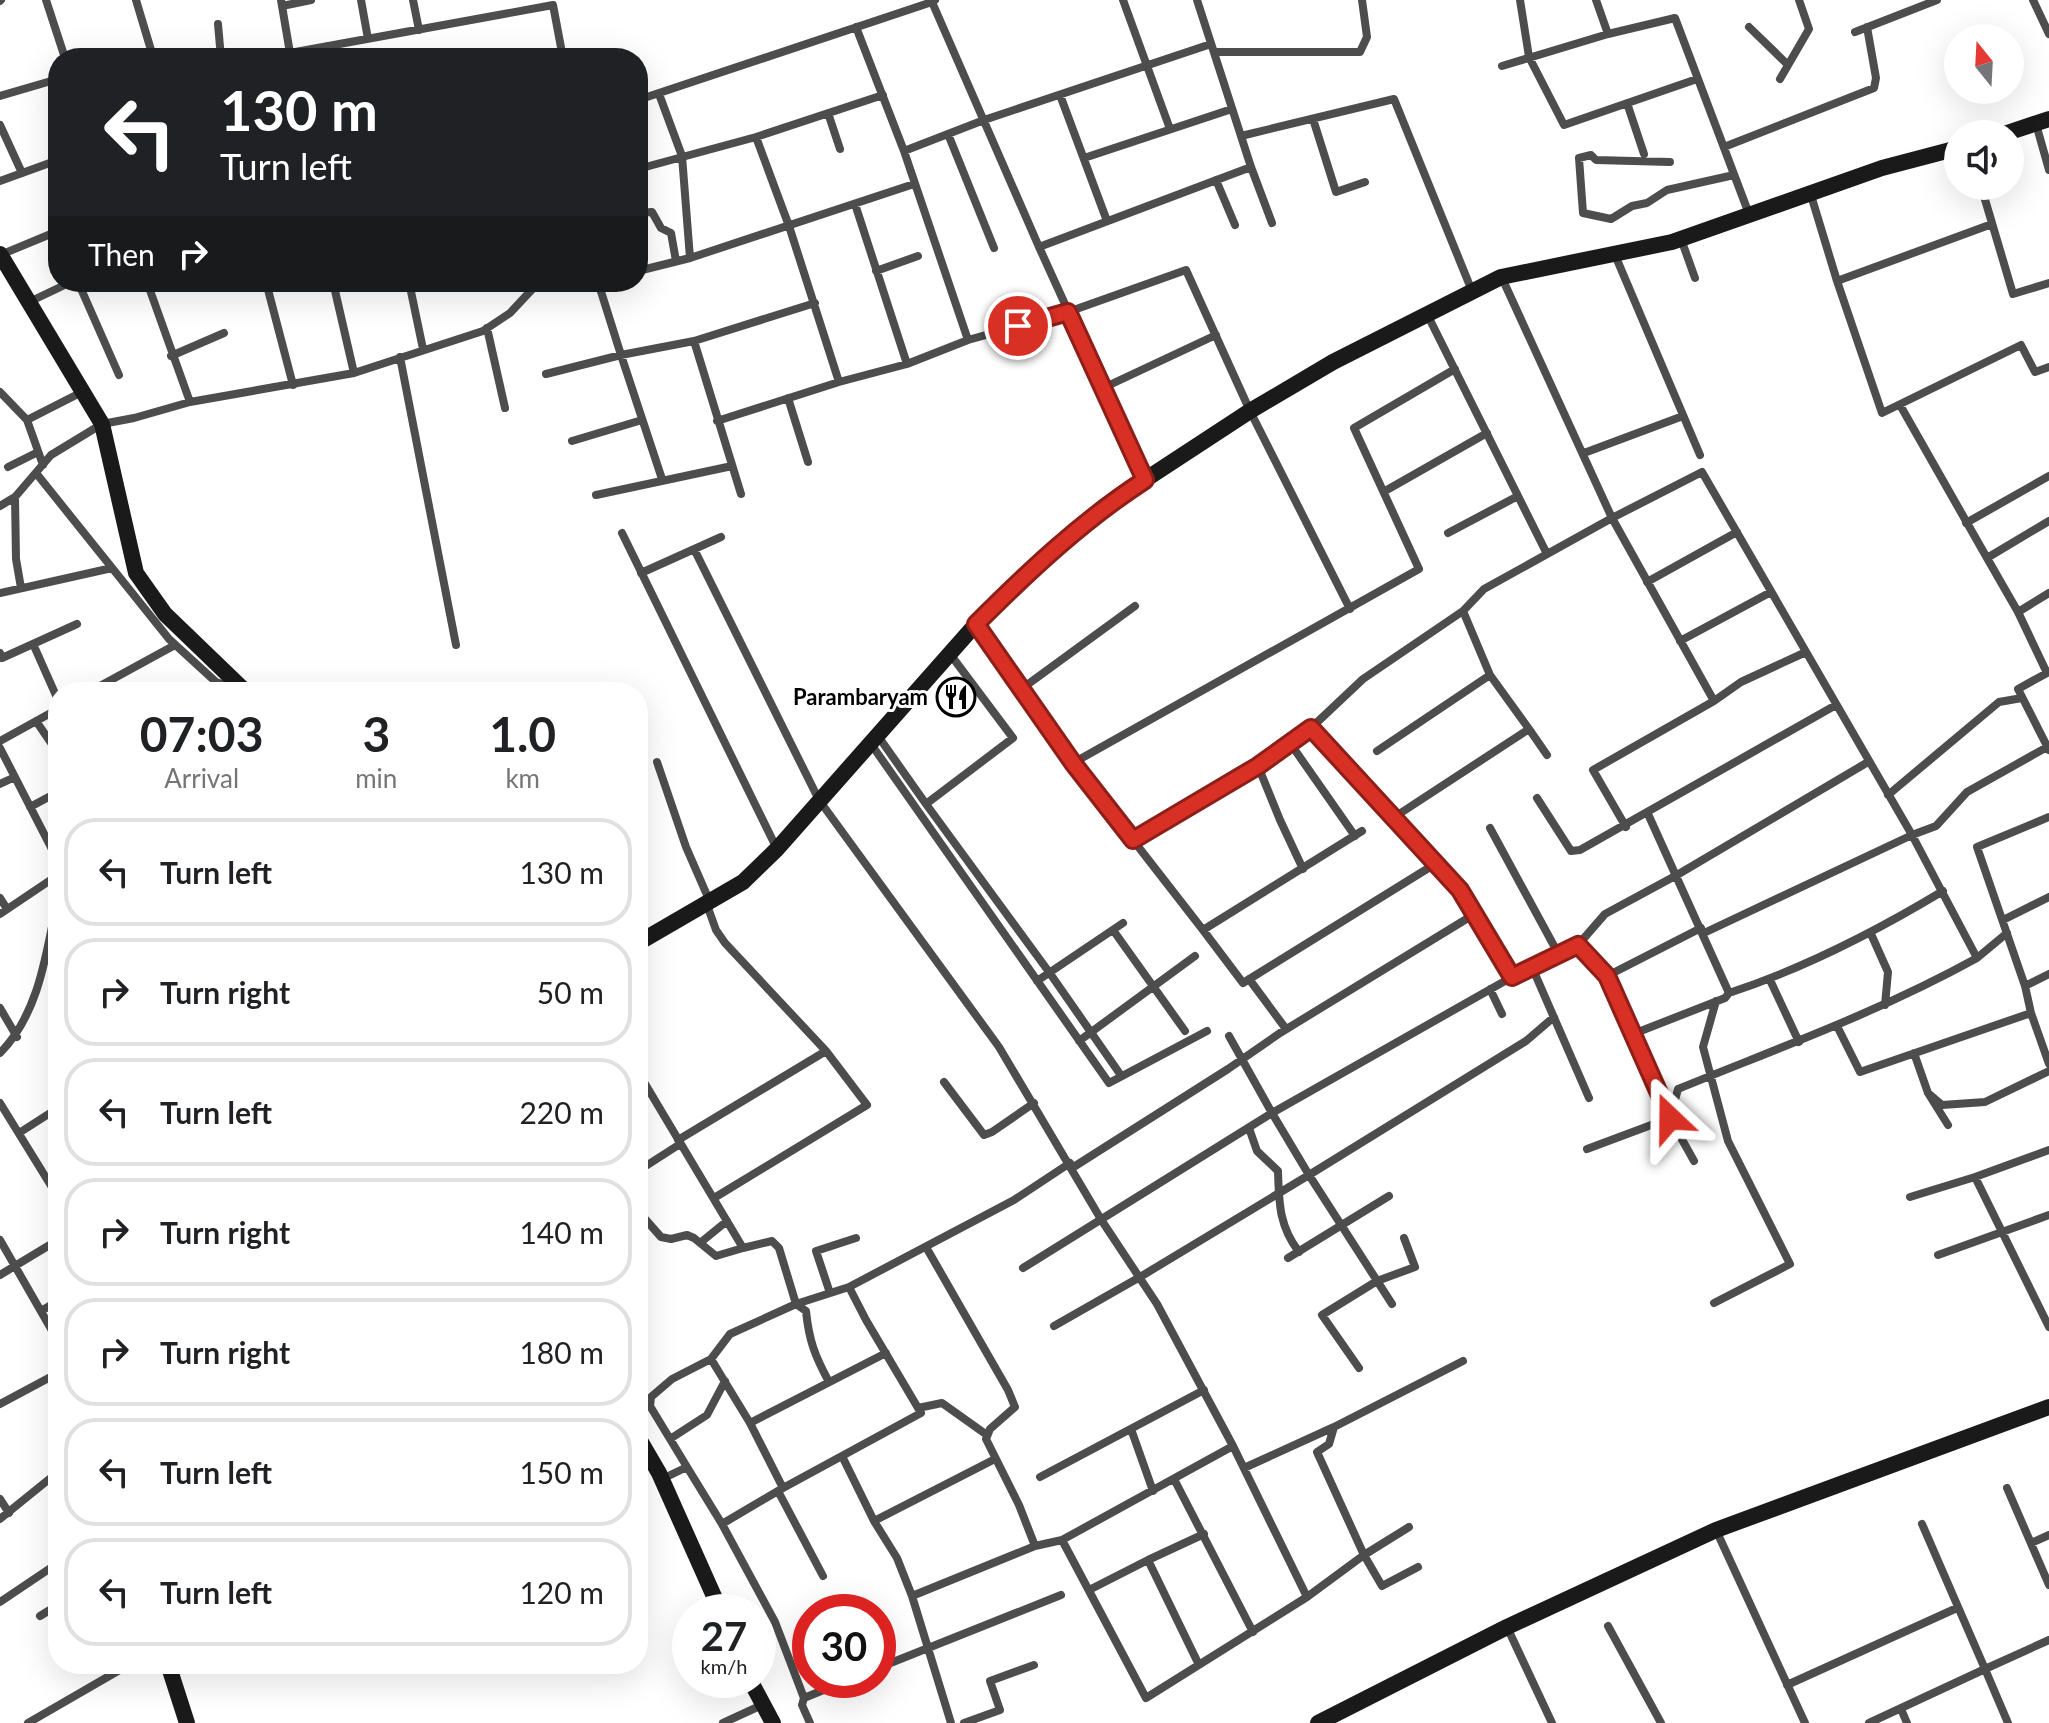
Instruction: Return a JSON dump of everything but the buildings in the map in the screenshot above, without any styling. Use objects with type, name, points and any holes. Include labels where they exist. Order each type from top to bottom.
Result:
[{"type":"main road","points":[[2024,127],[2043,121]]},
{"type":"main road","points":[[648,937],[743,882],[777,849],[976,624],[1046,555],[1105,506],[1250,411],[1333,362],[1501,277],[1681,239],[1882,168],[1944,152]]},
{"type":"main road","points":[[0,255],[102,424],[136,573],[165,614],[236,682]]},
{"type":"main road","points":[[1318,1723],[1507,1627],[1716,1530],[2049,1407]]},
{"type":"main road","points":[[648,1454],[713,1594]]},
{"type":"main road","points":[[171,1674],[187,1723]]},
{"type":"main road","points":[[759,1698],[773,1723]]},
{"type":"street","points":[[46,0],[62,48]]},
{"type":"street","points":[[136,0],[150,48]]},
{"type":"street","points":[[289,48],[281,3],[311,0]]},
{"type":"street","points":[[361,0],[368,39]]},
{"type":"street","points":[[413,0],[419,30]]},
{"type":"street","points":[[1123,0],[1170,129]]},
{"type":"street","points":[[1197,0],[1272,223]]},
{"type":"street","points":[[904,151],[984,120],[1147,66],[1213,48],[1360,52],[1367,37],[1362,0]]},
{"type":"street","points":[[1520,0],[1529,57],[1564,125],[1697,79]]},
{"type":"street","points":[[1596,0],[1608,34]]},
{"type":"street","points":[[1780,79],[1809,29],[1799,0]]},
{"type":"street","points":[[1855,32],[1937,0]]},
{"type":"street","points":[[2033,0],[2049,34]]},
{"type":"street","points":[[648,97],[934,1],[1039,247],[1145,480]]},
{"type":"street","points":[[327,48],[553,5],[561,48]]},
{"type":"street","points":[[1502,66],[1608,34],[1675,18],[1749,214]]},
{"type":"street","points":[[218,24],[220,48]]},
{"type":"street","points":[[856,27],[904,151],[968,340]]},
{"type":"street","points":[[1749,27],[1788,65]]},
{"type":"street","points":[[1724,147],[1874,88],[1876,78],[1867,27]]},
{"type":"street","points":[[0,96],[48,82]]},
{"type":"street","points":[[659,94],[682,156],[690,258]]},
{"type":"street","points":[[648,166],[756,137],[883,95]]},
{"type":"street","points":[[1060,95],[1107,221]]},
{"type":"street","points":[[1241,136],[1394,99],[1472,291]]},
{"type":"street","points":[[1627,103],[1644,154]]},
{"type":"street","points":[[1084,158],[1232,109]]},
{"type":"street","points":[[828,113],[840,149]]},
{"type":"street","points":[[1313,119],[1336,192],[1365,182]]},
{"type":"street","points":[[2043,121],[2049,170]]},
{"type":"street","points":[[0,125],[22,173]]},
{"type":"street","points":[[948,134],[994,248]]},
{"type":"street","points":[[756,137],[789,226],[839,382]]},
{"type":"street","points":[[1670,162],[1596,160],[1591,155],[1579,158],[1583,213],[1611,219],[1667,190],[1734,175]]},
{"type":"street","points":[[0,181],[48,164]]},
{"type":"street","points":[[1039,247],[1251,167]]},
{"type":"street","points":[[1216,180],[1235,225]]},
{"type":"street","points":[[648,268],[690,258],[914,184]]},
{"type":"street","points":[[1810,192],[1882,413],[2021,345],[2035,372],[2049,367]]},
{"type":"street","points":[[1985,200],[2013,294],[2049,283]]},
{"type":"street","points":[[855,204],[907,364]]},
{"type":"street","points":[[648,212],[652,212],[661,228],[671,233],[676,261]]},
{"type":"street","points":[[1837,281],[1992,224]]},
{"type":"street","points":[[0,255],[48,235]]},
{"type":"street","points":[[1681,239],[1695,278]]},
{"type":"street","points":[[1615,255],[1700,455]]},
{"type":"street","points":[[876,271],[918,256]]},
{"type":"street","points":[[717,421],[907,364],[968,340],[1068,312],[1186,270],[1250,411],[1350,609]]},
{"type":"street","points":[[1501,277],[1612,518],[1714,701]]},
{"type":"street","points":[[28,302],[50,292]]},
{"type":"street","points":[[82,292],[119,375]]},
{"type":"street","points":[[150,292],[190,402]]},
{"type":"street","points":[[269,292],[293,385]]},
{"type":"street","points":[[335,292],[354,373]]},
{"type":"street","points":[[411,292],[423,349]]},
{"type":"street","points":[[0,506],[15,497],[51,455],[102,424],[190,402],[354,373],[487,328],[510,313],[529,292]]},
{"type":"street","points":[[601,292],[662,479]]},
{"type":"street","points":[[546,374],[694,341],[815,303]]},
{"type":"street","points":[[1427,314],[1547,554]]},
{"type":"street","points":[[487,328],[505,408]]},
{"type":"street","points":[[171,356],[224,333]]},
{"type":"street","points":[[1103,388],[1216,335]]},
{"type":"street","points":[[694,341],[741,494]]},
{"type":"street","points":[[400,357],[456,645]]},
{"type":"street","points":[[1073,763],[1419,569],[1354,428],[1455,369]]},
{"type":"street","points":[[0,390],[27,420],[38,452],[40,469],[112,568],[175,645],[216,682]]},
{"type":"street","points":[[27,420],[82,392]]},
{"type":"street","points":[[788,398],[808,462]]},
{"type":"street","points":[[1607,976],[1702,930],[1936,826],[1967,792],[2048,747],[2018,689],[2048,673],[2018,612],[1900,405]]},
{"type":"street","points":[[1584,453],[1683,416]]},
{"type":"street","points":[[572,441],[642,420]]},
{"type":"street","points":[[1385,491],[1487,433]]},
{"type":"street","points":[[8,467],[38,452]]},
{"type":"street","points":[[596,495],[732,466]]},
{"type":"street","points":[[1133,840],[1258,766],[1311,728],[1363,679],[1463,611],[1484,589],[1702,472],[1912,835],[1977,958]]},
{"type":"street","points":[[1966,523],[2049,476]]},
{"type":"street","points":[[1448,533],[1518,496]]},
{"type":"street","points":[[15,497],[16,559],[21,588]]},
{"type":"street","points":[[1987,558],[2049,521]]},
{"type":"street","points":[[1647,582],[1737,532]]},
{"type":"street","points":[[622,533],[777,849]]},
{"type":"street","points":[[641,573],[721,537]]},
{"type":"street","points":[[694,549],[819,800],[999,1047],[1034,1103],[1102,1221],[1140,1277],[1204,1390],[1307,1597]]},
{"type":"street","points":[[0,593],[112,568]]},
{"type":"street","points":[[1680,641],[1771,592]]},
{"type":"street","points":[[2018,612],[2049,593]]},
{"type":"street","points":[[1020,690],[1135,606]]},
{"type":"street","points":[[1463,611],[1490,675],[1547,755]]},
{"type":"street","points":[[0,653],[2,658],[34,646],[77,624]]},
{"type":"street","points":[[976,624],[1073,763],[1243,983],[1435,864]]},
{"type":"street","points":[[107,682],[175,645]]},
{"type":"street","points":[[34,646],[50,682]]},
{"type":"street","points":[[1626,827],[1593,770],[1714,701],[1741,682],[1806,652]]},
{"type":"street","points":[[926,804],[1013,738],[950,653]]},
{"type":"street","points":[[1377,751],[1490,675]]},
{"type":"street","points":[[1888,795],[1999,702],[2022,698]]},
{"type":"street","points":[[1537,798],[1571,851],[1580,850],[1626,827],[1836,705]]},
{"type":"street","points":[[0,741],[48,714]]},
{"type":"street","points":[[36,721],[48,738]]},
{"type":"street","points":[[1311,728],[1460,890],[1512,977]]},
{"type":"street","points":[[1393,818],[1529,729]]},
{"type":"street","points":[[874,739],[926,804],[1120,1074]]},
{"type":"street","points":[[874,739],[1109,1083],[1207,1031]]},
{"type":"street","points":[[1203,930],[1359,834],[1290,743]]},
{"type":"street","points":[[0,748],[48,842]]},
{"type":"street","points":[[657,762],[716,930],[826,1051],[867,1105],[714,1198]]},
{"type":"street","points":[[1023,1268],[1272,1113],[1490,989],[1578,945],[1605,914],[1868,762]]},
{"type":"street","points":[[1258,766],[1303,869]]},
{"type":"street","points":[[0,784],[15,777]]},
{"type":"street","points":[[30,807],[48,797]]},
{"type":"street","points":[[1648,814],[1729,993]]},
{"type":"street","points":[[2049,817],[1977,847],[2025,986],[2031,1013],[2047,1050],[2049,1064]]},
{"type":"street","points":[[1490,828],[1559,955]]},
{"type":"street","points":[[0,898],[4,912],[48,882]]},
{"type":"street","points":[[1633,1034],[1725,998],[1729,993],[1770,980],[1871,934],[1943,891]]},
{"type":"street","points":[[2003,920],[2049,897]]},
{"type":"street","points":[[792,1667],[775,1622],[722,1524],[650,1406],[651,1397],[672,1379],[711,1359],[730,1334],[796,1304],[849,1287],[1014,1200],[1473,915]]},
{"type":"street","points":[[1037,981],[1123,923]]},
{"type":"street","points":[[1113,930],[1185,1031]]},
{"type":"street","points":[[1670,1118],[1678,1089],[1885,1005],[1977,958],[2007,933]]},
{"type":"street","points":[[1871,934],[1888,972],[1885,1005]]},
{"type":"street","points":[[0,1053],[17,1037],[32,1004],[48,938]]},
{"type":"street","points":[[1578,945],[1607,976],[1670,1118],[1694,1161]]},
{"type":"street","points":[[1079,1041],[1195,956]]},
{"type":"street","points":[[1532,967],[1589,1098]]},
{"type":"street","points":[[2025,986],[2049,974]]},
{"type":"street","points":[[1249,979],[1286,1029]]},
{"type":"street","points":[[1770,980],[1799,1042]]},
{"type":"street","points":[[1490,989],[1502,1014]]},
{"type":"street","points":[[1714,1303],[1790,1264],[1728,1141],[1703,1047],[1716,1001]]},
{"type":"street","points":[[0,1008],[17,1037]]},
{"type":"street","points":[[1837,1026],[1860,1072],[2031,1013]]},
{"type":"street","points":[[1054,1326],[1309,1175],[1526,1041],[1554,1017]]},
{"type":"street","points":[[1229,1036],[1309,1175],[1392,1304]]},
{"type":"street","points":[[648,1164],[826,1051]]},
{"type":"street","points":[[1914,1053],[1928,1093],[1948,1125]]},
{"type":"street","points":[[1928,1093],[1942,1105],[1985,1102],[2049,1071]]},
{"type":"street","points":[[944,1082],[984,1135],[1034,1103]]},
{"type":"street","points":[[648,1089],[743,1248]]},
{"type":"street","points":[[0,1103],[48,1181]]},
{"type":"street","points":[[19,1133],[48,1114]]},
{"type":"street","points":[[1587,1149],[1670,1118]]},
{"type":"street","points":[[1249,1128],[1257,1151],[1278,1171],[1278,1193],[1285,1234],[1299,1252]]},
{"type":"street","points":[[1910,1197],[2049,1150]]},
{"type":"street","points":[[1975,1177],[2049,1327]]},
{"type":"street","points":[[1288,1258],[1389,1196]]},
{"type":"street","points":[[1938,1255],[2049,1215]]},
{"type":"street","points":[[700,1243],[727,1221]]},
{"type":"street","points":[[648,1222],[661,1237],[671,1239],[687,1235],[716,1256],[772,1241],[779,1248],[796,1304],[806,1311],[809,1340],[829,1382]]},
{"type":"street","points":[[830,1293],[816,1251],[856,1238]]},
{"type":"street","points":[[1359,1368],[1322,1315],[1377,1281],[1415,1267],[1404,1238]]},
{"type":"street","points":[[0,1240],[48,1323]]},
{"type":"street","points":[[0,1275],[48,1246]]},
{"type":"street","points":[[926,1247],[1015,1407],[987,1435]]},
{"type":"street","points":[[722,1524],[921,1413],[849,1287]]},
{"type":"street","points":[[41,1311],[48,1307]]},
{"type":"street","points":[[750,1423],[886,1353]]},
{"type":"street","points":[[711,1359],[750,1423],[823,1576]]},
{"type":"street","points":[[1244,1468],[1334,1427],[1463,1361]]},
{"type":"street","points":[[0,1404],[48,1378]]},
{"type":"street","points":[[670,1439],[707,1415],[725,1381]]},
{"type":"street","points":[[1040,1477],[1204,1390]]},
{"type":"street","points":[[918,1408],[942,1403],[987,1435],[1035,1546]]},
{"type":"street","points":[[1334,1427],[1329,1444],[1317,1452],[1364,1555],[1382,1586],[1418,1567]]},
{"type":"street","points":[[1131,1429],[1153,1491]]},
{"type":"street","points":[[912,1596],[1035,1546],[1062,1540],[1233,1446]]},
{"type":"street","points":[[842,1456],[874,1521],[897,1558],[912,1596],[951,1723]]},
{"type":"street","points":[[874,1521],[995,1459]]},
{"type":"street","points":[[662,1479],[687,1467]]},
{"type":"street","points":[[1174,1479],[1253,1632]]},
{"type":"street","points":[[0,1519],[48,1480]]},
{"type":"street","points":[[2007,1488],[2049,1585]]},
{"type":"street","points":[[0,1499],[9,1513]]},
{"type":"street","points":[[1922,1524],[2008,1723]]},
{"type":"street","points":[[1062,1540],[1146,1698],[1307,1597],[1409,1527]]},
{"type":"street","points":[[1716,1530],[1805,1723]]},
{"type":"street","points":[[1089,1590],[1204,1534]]},
{"type":"street","points":[[2031,1543],[2049,1535]]},
{"type":"street","points":[[1148,1560],[1199,1665]]},
{"type":"street","points":[[0,1602],[48,1570]]},
{"type":"street","points":[[896,1660],[1061,1595]]},
{"type":"street","points":[[1787,1685],[1957,1608]]},
{"type":"street","points":[[40,1616],[48,1611]]},
{"type":"street","points":[[1608,1626],[1661,1723]]},
{"type":"street","points":[[1507,1627],[1552,1723]]},
{"type":"street","points":[[1869,1723],[2049,1640]]},
{"type":"street","points":[[964,1723],[1000,1710],[990,1681],[1034,1665]]},
{"type":"street","points":[[28,1723],[113,1674]]},
{"type":"street","points":[[804,1698],[802,1705],[810,1723]]},
{"type":"street","points":[[723,1723],[762,1705]]},
{"type":"street","points":[[1901,1709],[1907,1723]]},
{"type":"place","name":"Parambaryam","points":[[956,697]]},
{"type":"route","points":[[1018,326],[1068,312],[1145,480],[1105,506],[1046,555],[976,624],[1073,763],[1133,840],[1258,766],[1311,728],[1460,890],[1512,977],[1578,945],[1607,976],[1670,1118]]}]
